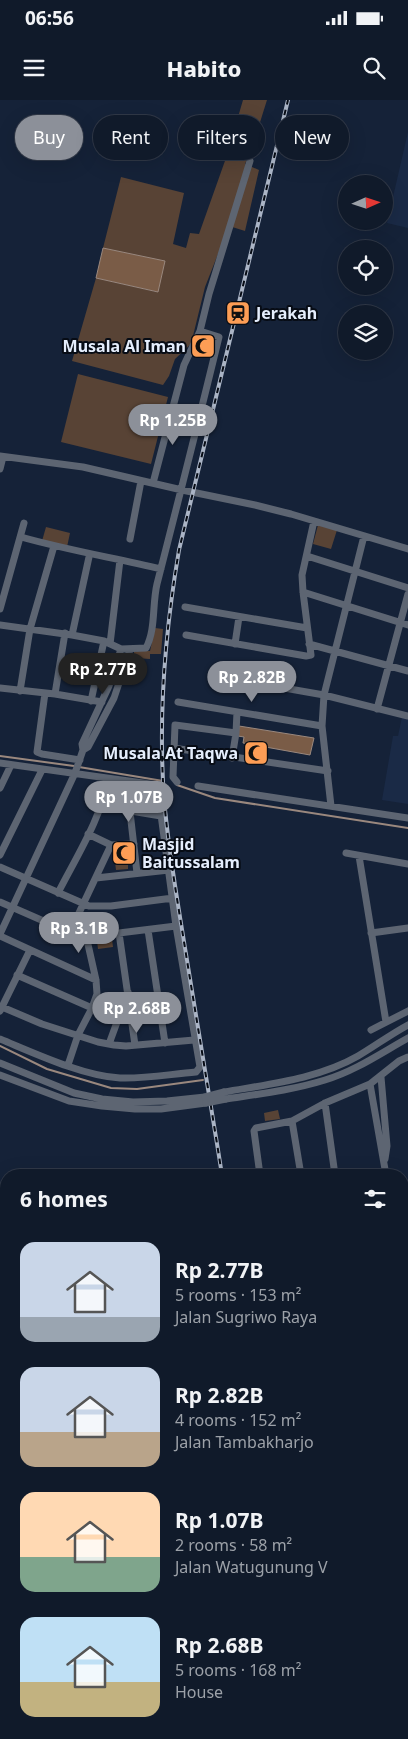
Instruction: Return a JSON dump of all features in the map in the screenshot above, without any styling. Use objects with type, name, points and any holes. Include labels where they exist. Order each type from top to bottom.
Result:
[{"type":"street","points":[[153,483],[184,365],[200,331],[209,294],[250,161]]},
{"type":"street","points":[[0,625],[69,634],[107,642],[121,649],[146,648],[161,568],[219,337],[200,331]]},
{"type":"street","points":[[0,469],[1,456],[83,467],[255,505],[408,549]]},
{"type":"street","points":[[130,539],[141,481]]},
{"type":"street","points":[[186,635],[306,656],[311,655],[302,592],[302,575],[314,521]]},
{"type":"street","points":[[0,609],[24,523]]},
{"type":"street","points":[[331,806],[322,726],[324,695],[364,536]]},
{"type":"street","points":[[21,537],[54,546],[161,568]]},
{"type":"street","points":[[20,691],[30,629],[54,546]]},
{"type":"street","points":[[307,556],[408,588]]},
{"type":"street","points":[[55,694],[89,557]]},
{"type":"street","points":[[91,701],[107,642],[120,560]]},
{"type":"street","points":[[302,592],[405,624]]},
{"type":"street","points":[[377,709],[389,667],[405,624],[408,594]]},
{"type":"street","points":[[185,607],[307,628]]},
{"type":"street","points":[[235,644],[239,617]]},
{"type":"street","points":[[309,644],[408,671]]},
{"type":"street","points":[[96,980],[0,935],[76,772],[83,750],[82,744],[114,674],[121,649]]},
{"type":"street","points":[[83,750],[88,746],[101,725],[117,689],[130,650]]},
{"type":"street","points":[[114,674],[122,676]]},
{"type":"street","points":[[221,677],[324,695],[408,716]]},
{"type":"street","points":[[109,686],[117,689]]},
{"type":"street","points":[[0,688],[55,694],[102,702]]},
{"type":"street","points":[[45,693],[36,748],[37,752],[80,760]]},
{"type":"street","points":[[178,702],[322,726]]},
{"type":"street","points":[[232,758],[237,712]]},
{"type":"street","points":[[177,782],[174,777],[173,748],[175,725],[236,733]]},
{"type":"street","points":[[173,748],[328,771]]},
{"type":"street","points":[[0,763],[42,770],[76,772],[107,779],[156,784],[158,787],[176,926],[200,1068],[196,1072],[156,1076],[120,1078],[98,1075],[0,1039]]},
{"type":"street","points":[[0,788],[11,765]]},
{"type":"street","points":[[0,855],[42,770]]},
{"type":"street","points":[[58,893],[101,806],[107,779]]},
{"type":"street","points":[[198,786],[408,818]]},
{"type":"street","points":[[101,806],[161,816]]},
{"type":"street","points":[[130,812],[137,873]]},
{"type":"street","points":[[88,834],[111,845],[134,844]]},
{"type":"street","points":[[70,932],[111,845]]},
{"type":"street","points":[[346,853],[408,864]]},
{"type":"street","points":[[359,856],[386,1022]]},
{"type":"street","points":[[0,867],[90,907],[173,898]]},
{"type":"street","points":[[96,878],[169,870]]},
{"type":"street","points":[[0,902],[86,940],[176,926]]},
{"type":"street","points":[[371,933],[408,928]]},
{"type":"street","points":[[148,930],[165,1043]]},
{"type":"street","points":[[119,934],[135,1045]]},
{"type":"street","points":[[68,1065],[78,1035],[92,1008],[96,994],[96,980],[86,940]]},
{"type":"street","points":[[30,950],[1,1009],[42,1024],[109,1044],[126,1046],[194,1040]]},
{"type":"street","points":[[17,975],[92,1008]]},
{"type":"street","points":[[109,1044],[128,991]]},
{"type":"street","points":[[371,1030],[408,1011]]},
{"type":"street","points":[[0,1075],[69,1101],[135,1110],[161,1109],[225,1096],[327,1070],[358,1056],[408,1025]]},
{"type":"street","points":[[225,1096],[300,1087],[327,1079],[361,1065],[408,1038]]},
{"type":"street","points":[[259,1169],[254,1131],[256,1128],[292,1121],[325,1103],[370,1084],[399,1061],[408,1057]]},
{"type":"street","points":[[1,1065],[74,1093],[102,1099],[133,1102],[205,1100]]},
{"type":"street","points":[[381,1077],[387,1146],[384,1162]]},
{"type":"street","points":[[370,1084],[385,1169]]},
{"type":"street","points":[[325,1103],[334,1169]]},
{"type":"street","points":[[292,1121],[300,1169]]},
{"type":"shaded area","points":[[243,100],[267,100],[262,115],[239,115]]},
{"type":"shaded area","points":[[408,132],[408,228],[393,224],[393,197]]},
{"type":"shaded area","points":[[225,160],[247,160],[245,164],[259,170],[245,231],[229,226],[205,287],[191,344],[175,359],[169,376],[163,385],[72,361],[96,278],[157,292],[164,261],[103,248],[121,177],[184,193],[173,244],[186,248],[190,233],[199,234]]},
{"type":"shaded area","points":[[103,248],[165,261],[158,292],[96,278]]},
{"type":"shaded area","points":[[78,374],[168,397],[151,464],[61,442]]},
{"type":"shaded area","points":[[318,525],[337,530],[331,549],[313,544]]},
{"type":"shaded area","points":[[46,527],[70,533],[67,547],[42,541]]},
{"type":"shaded area","points":[[155,628],[163,629],[161,654],[150,654],[150,659],[134,658],[134,651],[150,651]]},
{"type":"shaded area","points":[[402,717],[408,718],[408,804],[382,800],[393,736],[398,736]]},
{"type":"shaded area","points":[[239,726],[314,738],[310,755],[243,743],[244,737],[238,736]]},
{"type":"shaded area","points":[[128,861],[128,869],[116,870],[115,862]]},
{"type":"shaded area","points":[[112,939],[113,947],[98,949],[97,941]]},
{"type":"shaded area","points":[[278,1110],[280,1119],[265,1121],[264,1113]]},
{"type":"waterway","points":[[0,756],[74,766]]},
{"type":"waterway","points":[[79,767],[163,781]]},
{"type":"waterway","points":[[177,785],[215,798],[408,828]]},
{"type":"waterway","points":[[0,1046],[47,1069],[111,1088],[137,1089],[203,1080]]},
{"type":"railway","points":[[221,1169],[168,836],[162,767],[162,704],[170,612],[179,550],[288,100]]},
{"type":"place","name":"Jerakah","points":[[238,313]]},
{"type":"place","name":"Musala Al Iman","points":[[203,346]]},
{"type":"place","name":"Musala At Taqwa","points":[[256,753]]},
{"type":"place","name":"Masjid Baitussalam","points":[[124,853]]}]
